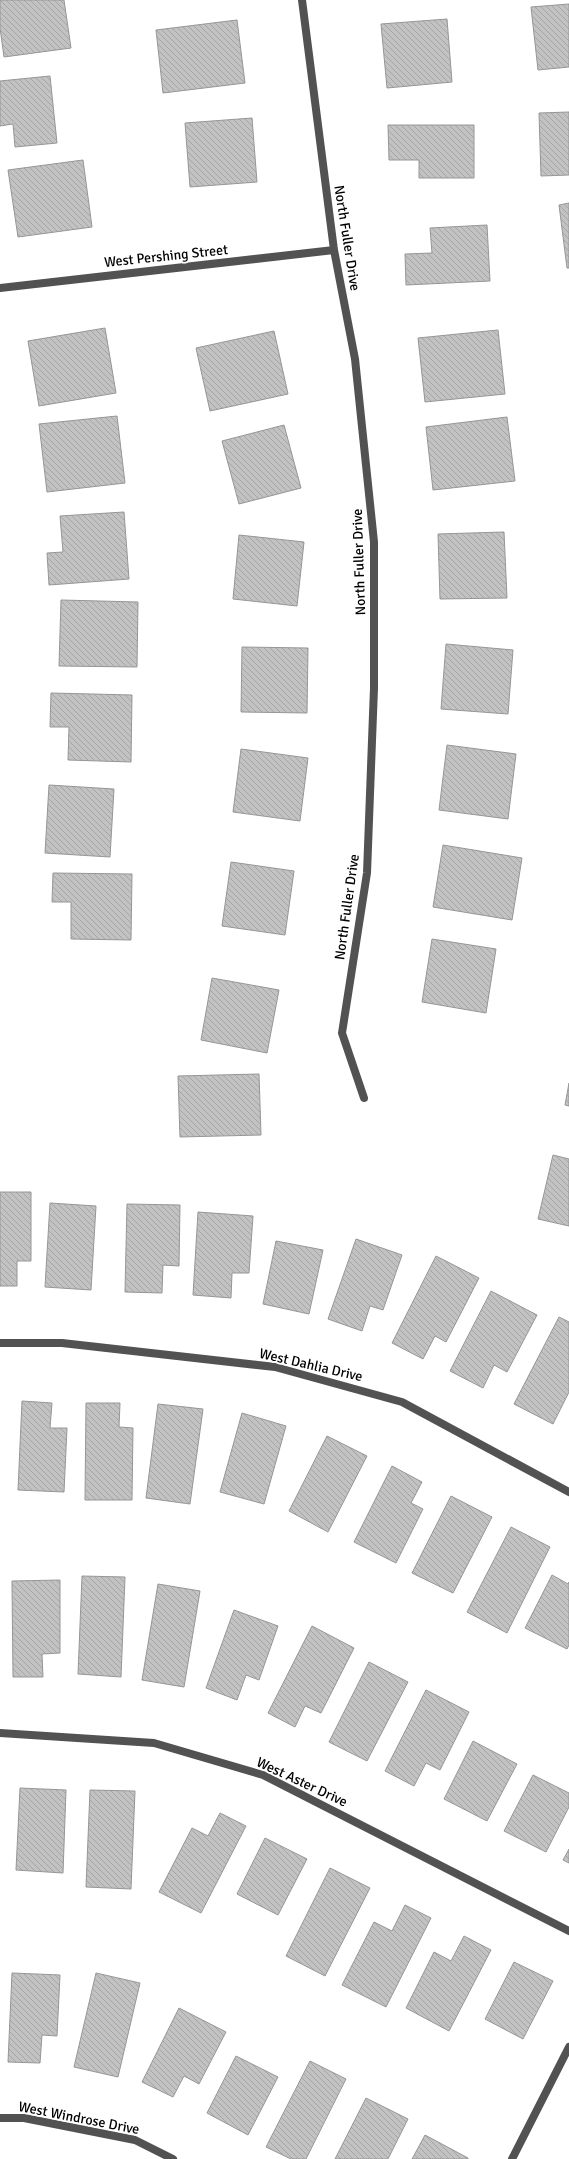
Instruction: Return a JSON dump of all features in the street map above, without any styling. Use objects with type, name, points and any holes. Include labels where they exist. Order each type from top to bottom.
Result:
[{"type":"street","name":"North Fuller Drive","points":[[302,0],[334,250],[355,359],[374,542],[374,688],[367,873],[342,1033],[364,1098]]},
{"type":"street","name":"West Pershing Street","points":[[0,288],[334,250]]},
{"type":"street","name":"West Dahlia Drive","points":[[0,1343],[62,1343],[275,1367],[402,1402],[569,1492]]},
{"type":"street","name":"West Aster Drive","points":[[0,1733],[154,1743],[263,1775],[569,1931]]},
{"type":"street","points":[[512,2159],[569,2047]]},
{"type":"street","name":"West Windrose Drive","points":[[0,2118],[24,2118],[135,2140],[173,2159]]},
{"type":"building","points":[[0,0],[64,0],[71,48],[4,57],[0,28]]},
{"type":"building","points":[[569,4],[569,67],[538,70],[531,7]]},
{"type":"building","points":[[447,19],[452,82],[387,88],[381,24]]},
{"type":"building","points":[[237,20],[245,83],[163,93],[156,30]]},
{"type":"building","points":[[50,76],[57,143],[15,147],[13,124],[0,126],[0,81]]},
{"type":"building","points":[[569,112],[569,175],[541,176],[539,113]]},
{"type":"building","points":[[252,118],[257,182],[190,187],[185,123]]},
{"type":"building","points":[[388,125],[474,125],[474,178],[419,178],[419,160],[389,160]]},
{"type":"building","points":[[83,160],[92,227],[18,237],[8,170]]},
{"type":"building","points":[[569,203],[569,268],[567,268],[559,205]]},
{"type":"building","points":[[487,225],[490,281],[406,285],[405,254],[432,253],[430,228]]},
{"type":"building","points":[[105,328],[116,393],[39,406],[28,341]]},
{"type":"building","points":[[498,330],[505,394],[425,402],[418,338]]},
{"type":"building","points":[[274,331],[288,394],[210,411],[196,348]]},
{"type":"building","points":[[117,416],[125,483],[47,492],[39,424]]},
{"type":"building","points":[[507,417],[515,481],[433,490],[426,427]]},
{"type":"building","points":[[284,425],[301,488],[239,504],[222,441]]},
{"type":"building","points":[[124,512],[129,579],[49,585],[47,553],[63,552],[60,516]]},
{"type":"building","points":[[504,532],[507,598],[440,599],[438,534]]},
{"type":"building","points":[[239,535],[304,542],[297,606],[233,599]]},
{"type":"building","points":[[61,600],[138,602],[137,667],[59,666]]},
{"type":"building","points":[[446,644],[513,650],[508,714],[441,709]]},
{"type":"building","points":[[242,647],[308,648],[307,713],[241,712]]},
{"type":"building","points":[[51,693],[132,695],[131,762],[68,760],[69,727],[50,727]]},
{"type":"building","points":[[447,745],[516,754],[508,819],[439,810]]},
{"type":"building","points":[[241,749],[308,758],[300,821],[233,812]]},
{"type":"building","points":[[49,785],[114,789],[110,857],[45,853]]},
{"type":"building","points":[[443,845],[522,858],[512,920],[433,907]]},
{"type":"building","points":[[231,862],[294,871],[285,935],[222,926]]},
{"type":"building","points":[[53,873],[132,874],[131,940],[71,939],[71,902],[52,902]]},
{"type":"building","points":[[432,939],[496,949],[486,1013],[422,1002]]},
{"type":"building","points":[[212,978],[279,990],[267,1053],[201,1040]]},
{"type":"building","points":[[259,1074],[261,1135],[180,1137],[178,1076]]},
{"type":"building","points":[[569,1083],[569,1106],[565,1105]]},
{"type":"building","points":[[553,1155],[569,1159],[569,1226],[538,1219]]},
{"type":"building","points":[[0,1192],[31,1192],[31,1261],[17,1261],[17,1286],[0,1286]]},
{"type":"building","points":[[50,1203],[96,1206],[91,1290],[45,1287]]},
{"type":"building","points":[[127,1204],[180,1205],[179,1266],[163,1265],[162,1293],[125,1292]]},
{"type":"building","points":[[198,1212],[253,1216],[249,1273],[232,1273],[231,1298],[193,1295]]},
{"type":"building","points":[[356,1239],[402,1255],[383,1310],[370,1306],[362,1331],[328,1319]]},
{"type":"building","points":[[276,1241],[323,1250],[309,1314],[263,1304]]},
{"type":"building","points":[[436,1256],[479,1278],[446,1342],[435,1336],[423,1359],[392,1343]]},
{"type":"building","points":[[491,1291],[537,1315],[507,1372],[494,1365],[483,1388],[450,1371]]},
{"type":"building","points":[[559,1317],[569,1322],[569,1392],[553,1424],[514,1404]]},
{"type":"building","points":[[22,1401],[52,1403],[50,1428],[67,1428],[64,1492],[18,1490]]},
{"type":"building","points":[[86,1403],[120,1403],[119,1427],[133,1428],[132,1500],[85,1500]]},
{"type":"building","points":[[158,1404],[203,1409],[190,1504],[146,1498]]},
{"type":"building","points":[[242,1413],[286,1426],[264,1504],[220,1492]]},
{"type":"building","points":[[327,1436],[367,1456],[328,1532],[289,1511]]},
{"type":"building","points":[[392,1466],[422,1482],[411,1503],[423,1509],[396,1563],[354,1542]]},
{"type":"building","points":[[451,1496],[492,1517],[453,1593],[412,1573]]},
{"type":"building","points":[[511,1527],[550,1547],[507,1633],[467,1612]]},
{"type":"building","points":[[552,1575],[568,1584],[569,1582],[569,1645],[567,1649],[525,1628]]},
{"type":"building","points":[[82,1576],[125,1577],[121,1677],[78,1674]]},
{"type":"building","points":[[60,1580],[60,1653],[42,1654],[43,1677],[13,1677],[12,1581]]},
{"type":"building","points":[[158,1584],[200,1591],[184,1687],[142,1680]]},
{"type":"building","points":[[234,1610],[278,1626],[259,1680],[246,1675],[237,1700],[206,1688]]},
{"type":"building","points":[[312,1626],[354,1648],[321,1713],[305,1706],[295,1727],[268,1713]]},
{"type":"building","points":[[369,1662],[408,1682],[367,1761],[329,1742]]},
{"type":"building","points":[[426,1690],[469,1712],[440,1770],[426,1763],[414,1786],[385,1771]]},
{"type":"building","points":[[473,1741],[517,1764],[487,1821],[444,1799]]},
{"type":"building","points":[[533,1775],[569,1793],[569,1807],[546,1852],[504,1831]]},
{"type":"building","points":[[20,1788],[66,1790],[63,1873],[16,1870]]},
{"type":"building","points":[[90,1790],[135,1791],[131,1889],[86,1887]]},
{"type":"building","points":[[220,1813],[246,1826],[201,1913],[159,1892],[192,1828],[208,1836]]},
{"type":"building","points":[[265,1838],[307,1859],[278,1915],[237,1894]]},
{"type":"building","points":[[569,1849],[569,1863],[563,1860]]},
{"type":"building","points":[[330,1868],[370,1888],[325,1976],[286,1956]]},
{"type":"building","points":[[405,1905],[431,1918],[386,2007],[342,1985],[374,1922],[392,1931]]},
{"type":"building","points":[[464,1936],[491,1950],[449,2031],[406,2008],[434,1952],[451,1961]]},
{"type":"building","points":[[514,1962],[553,1981],[523,2039],[485,2019]]},
{"type":"building","points":[[12,1973],[60,1975],[57,2036],[42,2035],[40,2063],[8,2062]]},
{"type":"building","points":[[96,1973],[140,1983],[118,2077],[74,2067]]},
{"type":"building","points":[[179,2008],[226,2032],[199,2084],[184,2076],[173,2097],[142,2082]]},
{"type":"building","points":[[236,2056],[278,2077],[248,2135],[207,2113]]},
{"type":"building","points":[[310,2061],[346,2079],[306,2159],[291,2159],[266,2147]]},
{"type":"building","points":[[366,2098],[408,2119],[388,2159],[335,2159]]},
{"type":"building","points":[[425,2135],[468,2158],[468,2159],[412,2159]]}]
